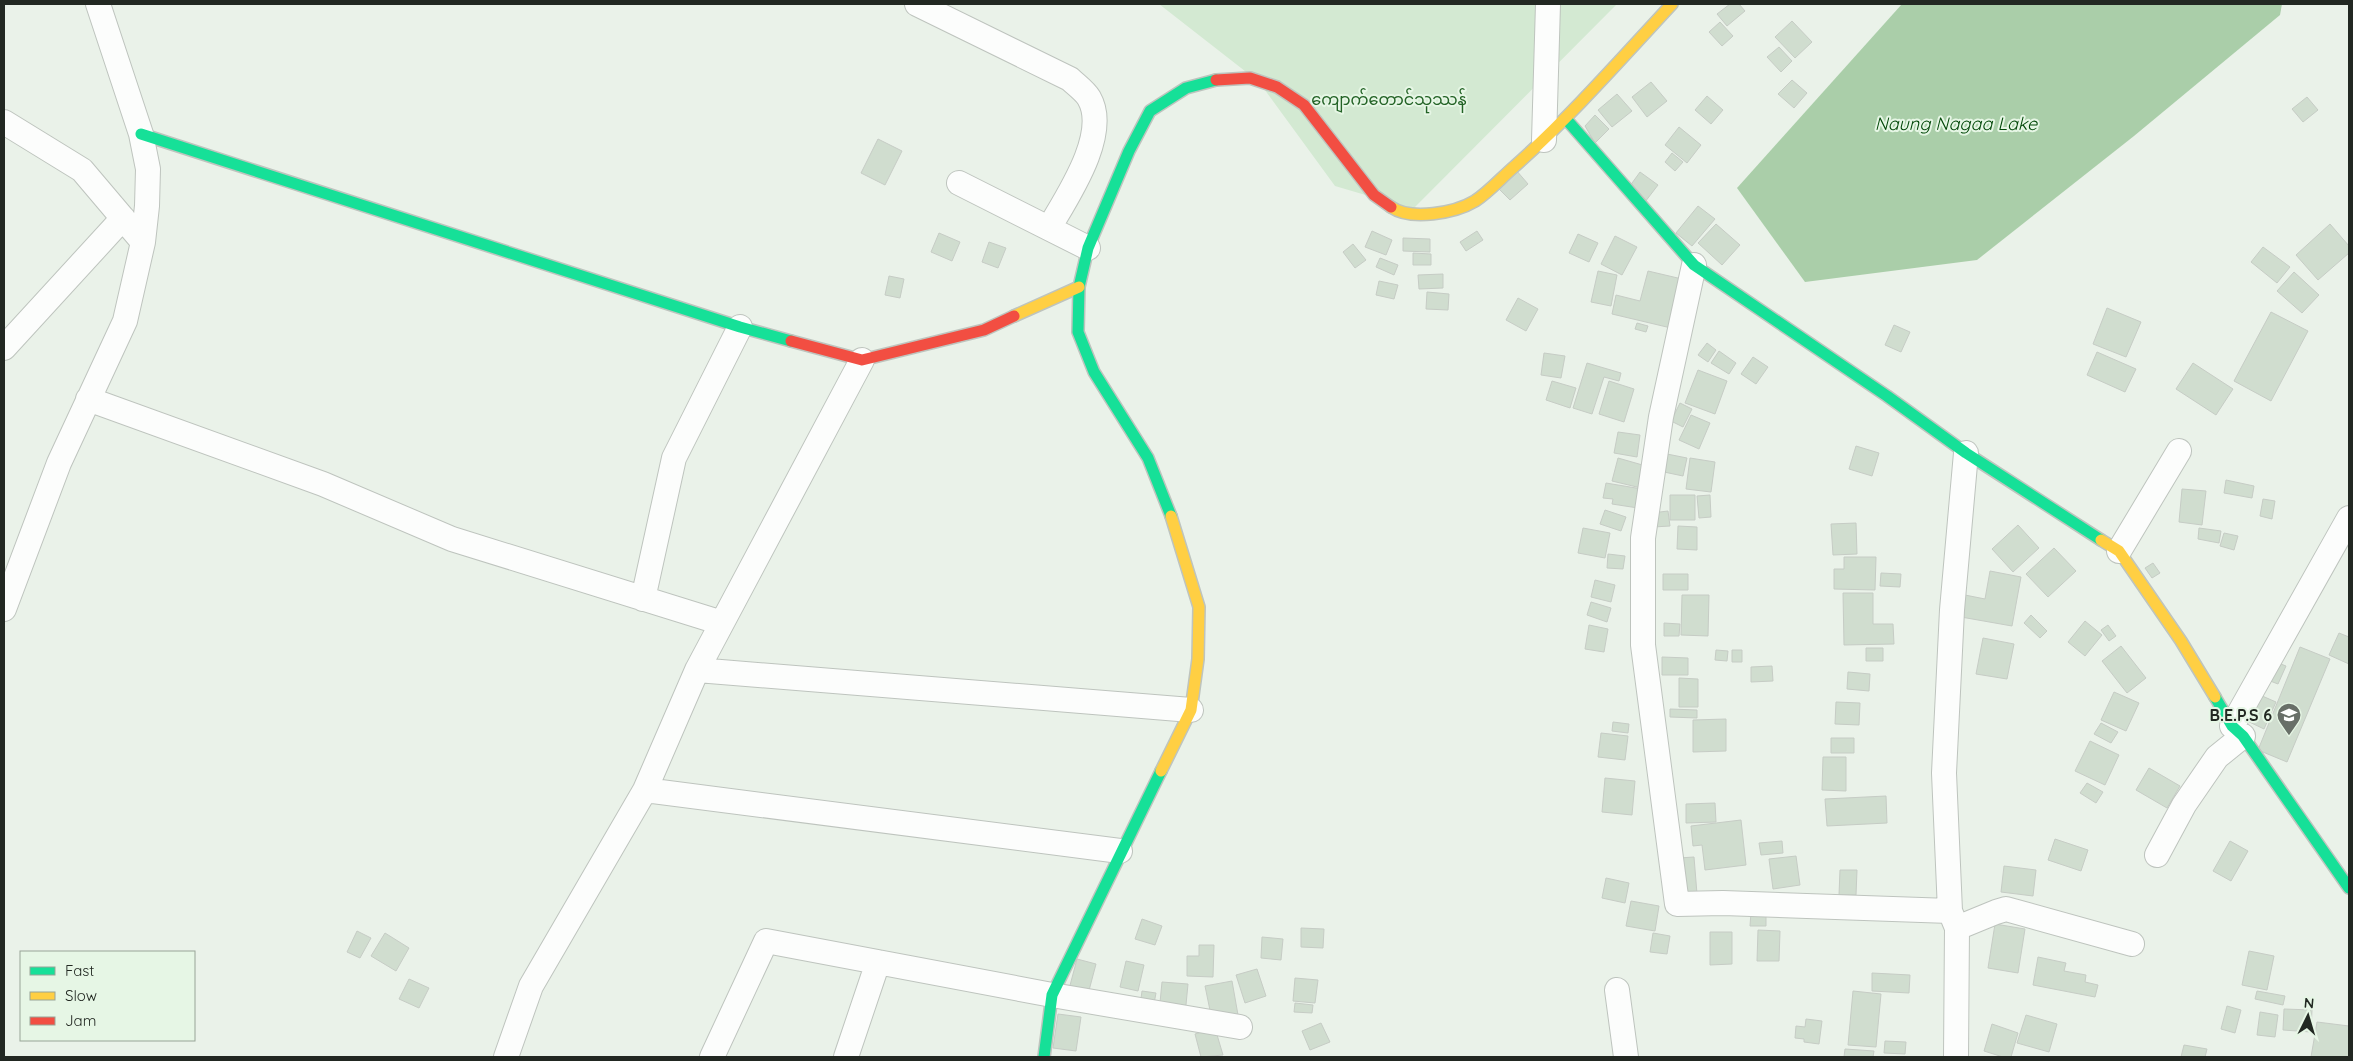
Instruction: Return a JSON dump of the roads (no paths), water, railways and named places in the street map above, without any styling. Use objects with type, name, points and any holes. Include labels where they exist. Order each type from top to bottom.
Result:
[{"type":"street","points":[[4,609],[59,463],[125,321],[142,242],[147,206],[148,169],[141,134],[98,4]]},
{"type":"street","points":[[917,4],[1070,78],[1089,98],[1094,120],[1088,158],[1049,228]]},
{"type":"street","points":[[1544,140],[1548,4]]},
{"type":"street","points":[[1044,1057],[1052,995],[1120,851],[1191,710],[1198,659],[1199,607],[1176,529],[1148,458],[1094,372],[1078,332],[1079,287],[1088,248],[1128,151],[1150,111],[1186,88],[1221,78],[1250,78],[1277,87],[1304,105],[1374,195],[1395,210],[1420,214],[1448,213],[1475,201],[1544,140],[1566,119],[1672,4]]},
{"type":"street","points":[[1566,119],[1694,265],[1887,396],[1966,453],[2119,551],[2181,641],[2238,731],[2349,888]]},
{"type":"street","points":[[4,122],[82,170],[142,242]]},
{"type":"street","points":[[141,134],[740,326],[862,360],[984,330],[1079,287]]},
{"type":"street","points":[[959,183],[1088,248]]},
{"type":"street","points":[[4,348],[123,218]]},
{"type":"street","points":[[1694,265],[1661,417],[1643,538],[1643,645],[1677,904],[1723,904],[1954,919],[2006,909],[2132,944]]},
{"type":"street","points":[[643,599],[674,458],[740,326]]},
{"type":"street","points":[[506,1057],[531,986],[645,790],[697,670],[862,360]]},
{"type":"street","points":[[88,399],[323,484],[452,539],[722,623]]},
{"type":"street","points":[[2119,551],[2179,451]]},
{"type":"street","points":[[1956,1057],[1954,919],[1944,773],[1952,610],[1966,453]]},
{"type":"street","points":[[2157,855],[2184,805],[2217,757],[2238,731],[2349,518]]},
{"type":"street","points":[[697,670],[1191,710]]},
{"type":"street","points":[[645,790],[1120,851]]},
{"type":"street","points":[[712,1057],[766,940],[1052,995],[1240,1027]]},
{"type":"street","points":[[846,1057],[878,962]]},
{"type":"street","points":[[1617,990],[1626,1057]]},
{"type":"water","name":"Naung Nagaa Lake","points":[[1902,4],[2282,4],[2280,15],[2134,136],[1977,260],[1805,282],[1737,188]]},
{"type":"place","name":"B.E.P.S 6","points":[[2289,736]]},
{"type":"park label","name":"ကျောက်တောင်သုဿန်","points":[[1389,99]]}]
